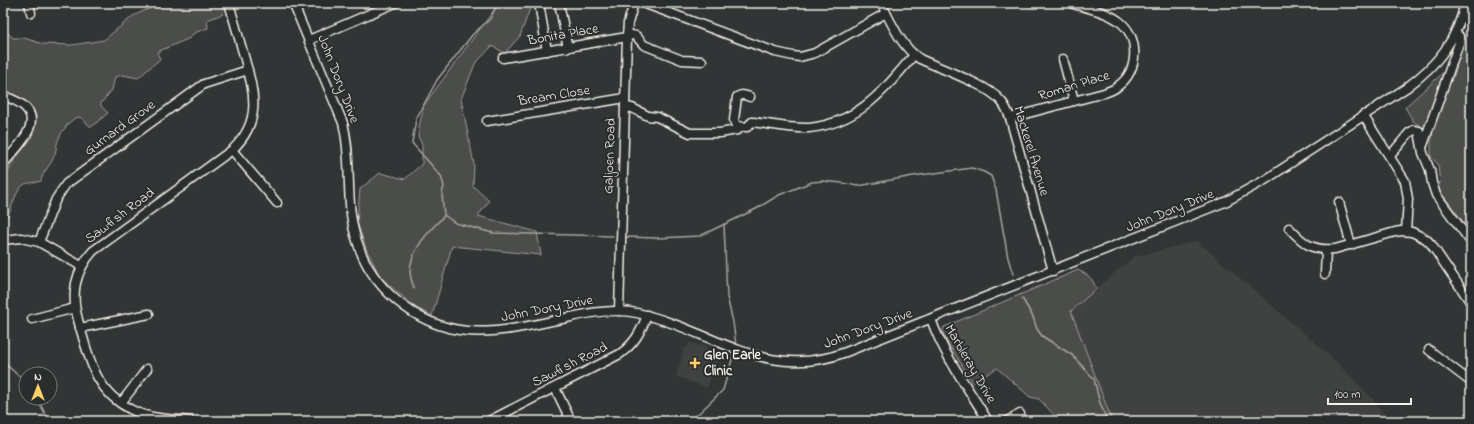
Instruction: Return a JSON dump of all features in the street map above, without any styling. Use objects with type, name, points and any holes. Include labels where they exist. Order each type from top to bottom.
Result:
[{"type":"street","points":[[29,3],[31,13]]},
{"type":"street","name":"Sawfish Road","points":[[190,421],[147,416],[130,409],[121,403],[103,385],[91,366],[80,328],[75,308],[76,284],[82,266],[93,251],[232,150],[245,135],[253,113],[253,90],[229,3]]},
{"type":"street","name":"John Dory Drive","points":[[293,3],[338,108],[345,128],[348,153],[351,216],[357,243],[364,260],[375,276],[395,299],[415,313],[434,322],[450,328],[472,332],[497,332],[588,314],[618,311],[647,315],[752,355],[772,360],[791,362],[816,360],[836,356],[1053,271],[1240,195],[1364,116],[1406,88],[1428,71],[1437,62],[1455,34],[1465,3]]},
{"type":"street","points":[[309,40],[395,3]]},
{"type":"street","points":[[559,3],[568,48]]},
{"type":"street","name":"Galjoen Road","points":[[618,311],[627,36],[628,23],[634,3]]},
{"type":"street","points":[[643,3],[775,52],[800,57],[815,53],[886,13]]},
{"type":"street","name":"Mackerel Avenue","points":[[881,3],[906,47],[914,55],[987,90],[1000,100],[1010,118],[1053,271]]},
{"type":"street","name":"Roman Place","points":[[1010,118],[1104,93],[1118,87],[1124,82],[1131,70],[1134,62],[1135,51],[1129,32],[1120,22],[1106,14],[1073,4]]},
{"type":"street","points":[[540,9],[547,51]]},
{"type":"street","points":[[1422,146],[1459,43],[1459,36],[1455,34]]},
{"type":"street","points":[[627,36],[637,36],[644,45],[682,60],[702,61]]},
{"type":"street","name":"Bonita Place","points":[[503,58],[568,48],[627,36]]},
{"type":"street","points":[[750,97],[740,95],[737,98],[734,122],[736,126],[747,127],[752,122],[797,128],[809,128],[830,124],[854,114],[876,98],[914,55]]},
{"type":"street","points":[[1063,59],[1074,101]]},
{"type":"street","name":"Gurnard Grove","points":[[39,242],[59,194],[66,184],[204,84],[248,70]]},
{"type":"street","points":[[3,96],[16,100],[25,106],[30,115],[31,121],[28,133],[24,140],[3,164]]},
{"type":"street","name":"Bream Close","points":[[487,120],[625,98]]},
{"type":"street","points":[[625,107],[632,108],[648,116],[657,117],[690,133],[720,133],[737,130],[742,127]]},
{"type":"street","points":[[1364,116],[1390,156],[1407,186],[1408,204],[1406,231]]},
{"type":"street","points":[[1390,156],[1409,133],[1414,130],[1419,131],[1424,155],[1430,170],[1436,195],[1471,242]]},
{"type":"street","points":[[232,150],[277,203]]},
{"type":"street","points":[[1339,202],[1351,245]]},
{"type":"street","points":[[1288,228],[1307,245],[1326,250],[1351,245],[1395,232],[1406,231],[1419,235],[1431,244],[1471,302]]},
{"type":"street","points":[[3,240],[21,238],[39,242],[82,266]]},
{"type":"street","points":[[1325,274],[1326,250]]},
{"type":"street","points":[[32,319],[75,308]]},
{"type":"street","points":[[80,328],[149,314]]},
{"type":"street","name":"Sawfish Road","points":[[489,421],[624,352],[636,340],[647,315]]},
{"type":"street","name":"Marbleray Drive","points":[[931,319],[946,353],[988,421]]},
{"type":"street","points":[[1429,350],[1471,382]]},
{"type":"street","points":[[121,403],[147,369]]},
{"type":"street","points":[[555,388],[571,421]]},
{"type":"street","points":[[1007,421],[1020,414]]},
{"type":"shaded area","points":[[167,3],[222,3],[223,14],[207,20],[208,28],[194,33],[190,38],[157,52],[160,59],[138,78],[123,75],[115,77],[112,90],[101,103],[101,106],[108,113],[91,127],[80,117],[69,123],[60,136],[55,155],[43,174],[41,181],[27,183],[22,186],[8,216],[6,216],[3,204],[3,183],[14,160],[31,138],[36,116],[22,100],[3,92],[3,16],[6,31],[13,38],[24,38],[43,44],[72,45],[104,40],[133,16]]},
{"type":"shaded area","points":[[499,3],[532,3],[520,36],[505,53],[492,46],[475,64],[461,99],[474,164],[473,186],[489,201],[478,216],[537,232],[541,255],[452,246],[432,316],[415,307],[381,278],[367,251],[357,222],[360,189],[380,173],[405,179],[422,164],[422,145],[418,136],[424,105]]},
{"type":"shaded area","points":[[1471,14],[1471,232],[1436,186],[1440,184],[1438,164],[1431,157],[1431,142],[1433,135],[1413,121],[1405,107],[1445,71],[1454,76]]},
{"type":"shaded area","points":[[1197,241],[1328,354],[1372,398],[1390,421],[1112,421],[1071,311],[1133,257]]},
{"type":"shaded area","points":[[1078,270],[1090,277],[1096,289],[1071,311],[1112,421],[1060,421],[1039,399],[1030,397],[997,368],[973,383],[942,331],[944,327]]},
{"type":"shaded area","points":[[689,343],[708,347],[707,352],[718,358],[707,388],[676,376],[684,347],[687,348]]},
{"type":"waterway","points":[[498,3],[490,19],[473,34],[437,80],[416,119],[412,143],[441,176],[444,186],[442,194],[444,215],[455,223],[493,233],[613,236]]},
{"type":"waterway","points":[[625,237],[658,238],[700,236],[756,209],[779,195],[812,182],[823,181],[858,186],[913,176],[972,168],[991,176],[996,190],[1008,258],[1013,274]]},
{"type":"waterway","points":[[414,288],[410,270],[414,254],[422,240],[444,216]]},
{"type":"waterway","points":[[724,224],[727,297],[733,322],[736,345]]},
{"type":"waterway","points":[[1022,298],[1042,336],[1072,355],[1094,379],[1099,400],[1107,421]]},
{"type":"waterway","points":[[688,421],[698,414],[723,390],[734,353]]},
{"type":"waterway","points":[[3,362],[18,375]]},
{"type":"waterway","points":[[41,406],[49,421]]},
{"type":"place","name":"Glen Earle Clinic","points":[[695,363]]}]
